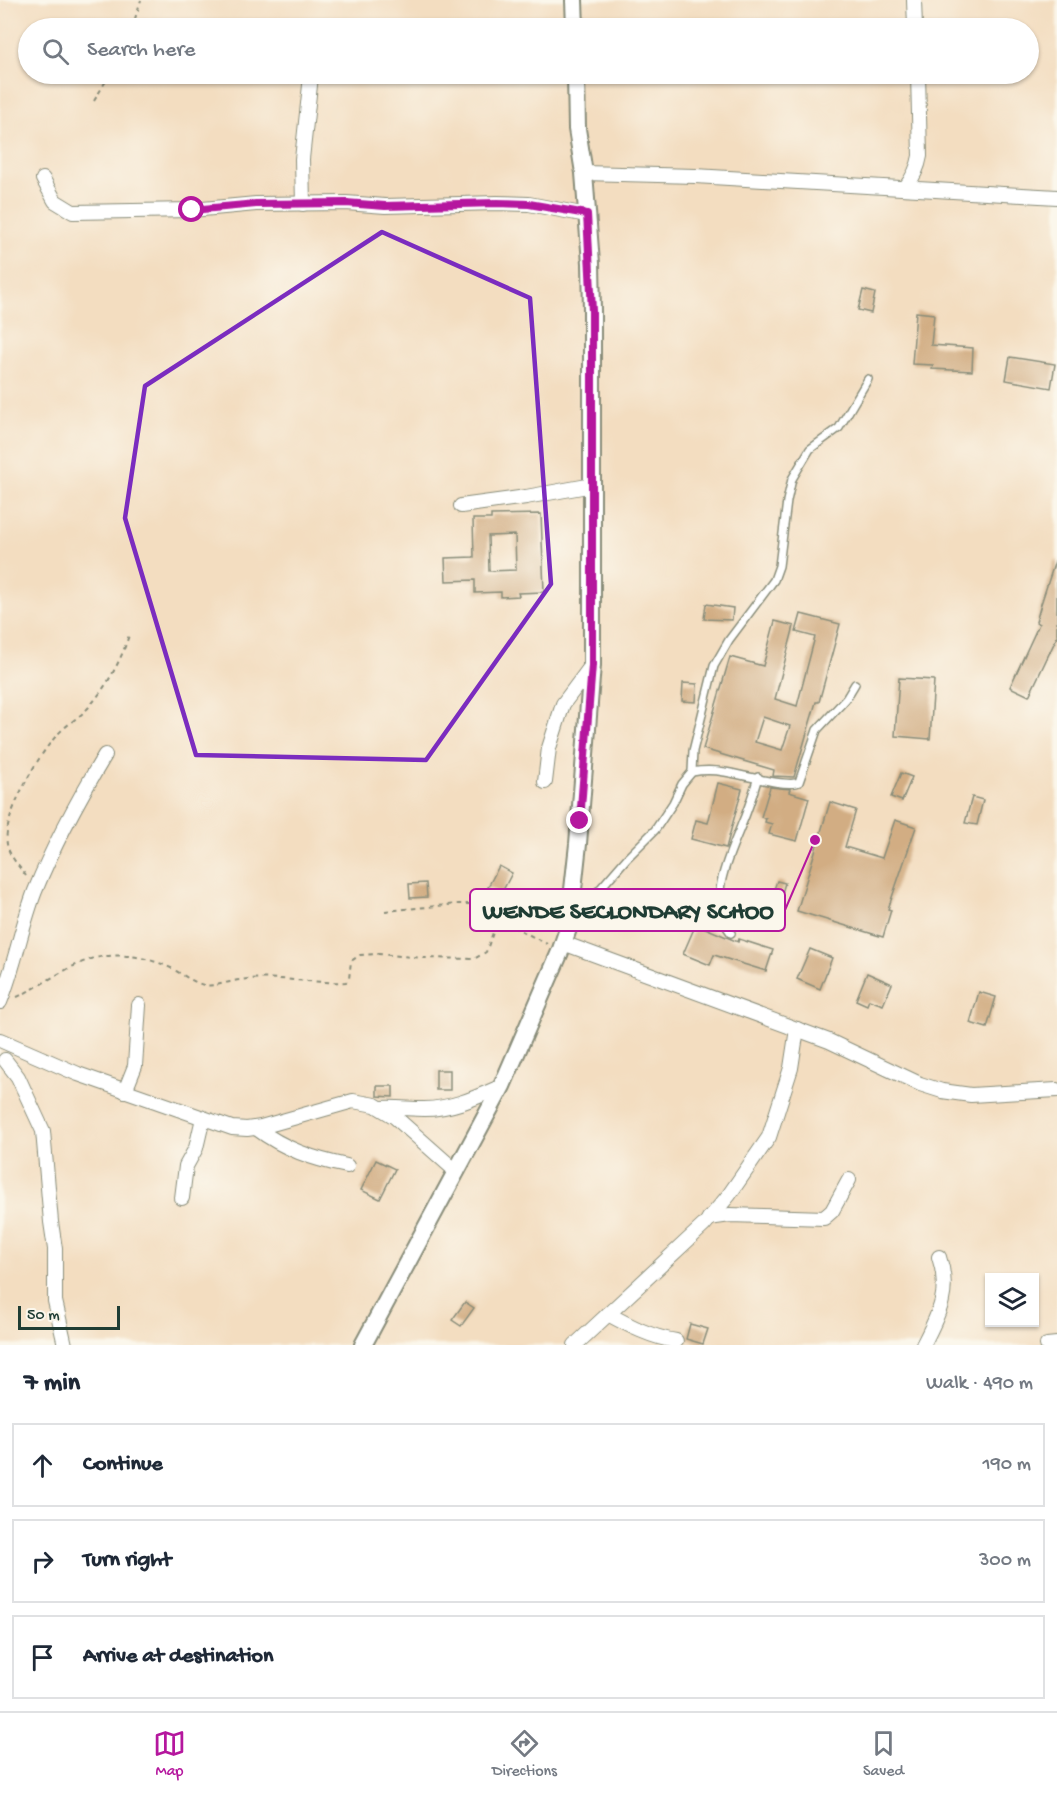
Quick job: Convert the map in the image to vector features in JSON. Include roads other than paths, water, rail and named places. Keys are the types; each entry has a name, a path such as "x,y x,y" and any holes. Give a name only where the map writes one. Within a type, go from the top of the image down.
{"street":[{"path":"574,0 575,18"},
{"path":"914,0 915,18"},
{"path":"303,204 302,159 310,84"},
{"path":"363,1345 502,1086 569,926 592,665 592,311 584,173 577,129 576,84"},
{"path":"905,188 915,172 920,156 918,84"},
{"path":"584,173 695,176 1057,197"},
{"path":"43,179 55,201 74,212 192,210 256,204 346,203 385,206 529,204 587,214"},
{"path":"461,506 593,485"},
{"path":"545,782 549,748 563,704 592,665"},
{"path":"0,1002 35,891 73,812 105,755"},
{"path":"562,947 829,1041 920,1084 942,1091 970,1095 1057,1090"},
{"path":"125,1091 135,1066 139,1005"},
{"path":"575,1345 709,1218 729,1195 769,1137 791,1068 797,1029"},
{"path":"0,1040 55,1065 232,1128 256,1128 353,1101 375,1105 395,1117 457,1172"},
{"path":"20,1049 2,1062 18,1077 43,1131 55,1249 55,1301 65,1345"},
{"path":"381,1108 425,1109 451,1105 471,1100 502,1086"},
{"path":"182,1198 186,1166 196,1148 203,1118"},
{"path":"256,1128 270,1139 298,1153 347,1166"},
{"path":"709,1218 730,1215 824,1218 832,1211 849,1180"},
{"path":"922,1345 938,1314 945,1293 944,1273 939,1257"},
{"path":"608,1314 643,1332 676,1341"},
{"path":"1047,1345 1057,1344"}],"lane":[{"path":"569,926 605,882 655,830 673,803 682,784 692,772 693,751 714,666 729,640 774,580 779,566 792,479 810,449 839,428 868,379"},
{"path":"692,772 705,770 758,777 788,784 798,782 817,730 846,699 855,684"},
{"path":"731,933 725,925 720,910 721,885 725,864 758,777"}],"place":[{"name":"WENDE SECLONDARY SCHOO","path":"815,840"}]}
